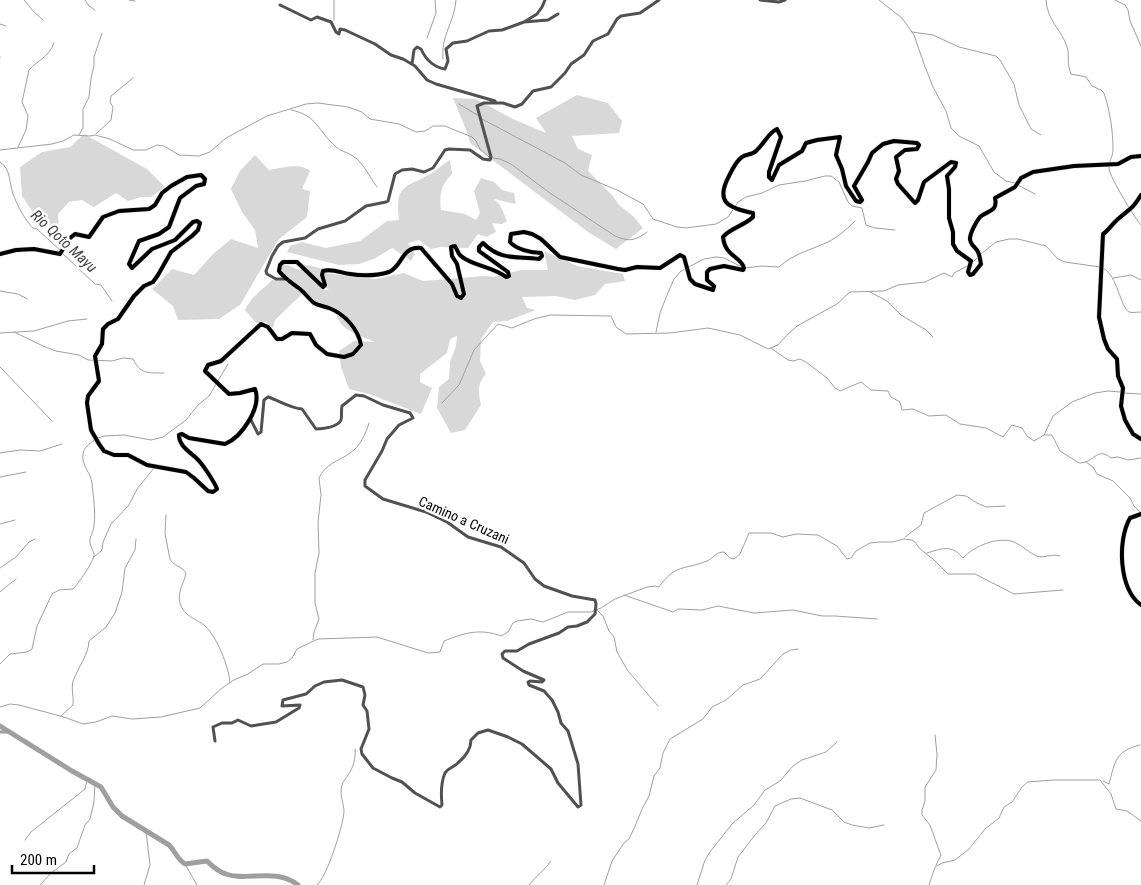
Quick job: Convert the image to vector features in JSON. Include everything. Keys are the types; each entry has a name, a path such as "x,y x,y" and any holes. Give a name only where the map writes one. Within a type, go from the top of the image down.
{"main road":[{"path":"0,254 16,250 34,250 60,254 69,239 75,234 89,237 103,217 119,211 149,209 155,205 162,193 187,177 201,175 205,179 204,184 196,186 180,198 169,227 159,234 140,241 136,245 129,264 132,268 152,249 175,240 193,222 198,221 200,223 198,230 171,252 168,260 153,282 144,286 134,296 118,320 104,329 102,344 95,356 99,381 88,396 87,403 91,430 104,451 114,455 128,455 147,465 186,472 208,491 213,492 217,489 216,484 200,462 181,445 179,436 182,434 189,438 225,444 230,442 251,420 257,396 255,389 229,394 205,371 208,365 221,361 257,326 265,324 277,339 282,339 292,333 310,334 316,345 327,354 344,357 353,354 361,345 360,338 355,329 345,317 330,308 313,302 301,290 285,279 279,271 280,265 283,262 297,262 324,287 322,275 323,271 327,269 372,276 382,274 394,270 407,252 418,248 424,250 452,284 457,296 461,298 464,294 451,247 455,246 460,256 498,271 506,277 509,276 508,272 479,251 479,247 483,243 491,250 510,258 539,259 542,256 541,253 526,251 510,242 511,234 524,232 541,239 560,256 618,269 625,270 637,267 660,268 680,255 684,257 690,279 695,284 713,290 714,286 707,280 707,272 710,268 724,266 743,270 744,268 742,263 732,256 723,237 727,232 747,223 753,218 753,213 743,212 725,202 722,189 743,156 752,154 764,143 771,132 777,129 781,137 769,172 769,177 772,180 779,165 802,151 806,143 840,137 836,155 846,186 856,201 860,202 862,200 854,186 872,152 888,141 917,143 919,145 917,149 906,150 896,157 898,171 896,179 898,184 915,203 918,200 924,182 951,162 956,163 947,176 949,218 957,251 971,261 968,272 970,275 973,274 980,264 978,251 971,243 970,237 976,222 981,216 993,211 996,207 996,198 1014,187 1021,178 1033,172 1074,166 1118,164 1130,158 1141,156"},
{"path":"1141,196 1134,207 1102,234 1099,317 1108,349 1117,360 1118,376 1122,388 1121,406 1125,420 1133,434 1141,439"},
{"path":"1141,514 1130,518 1128,521 1124,534 1122,558 1124,576 1130,592 1141,606"}],"street":[{"path":"412,65 414,50 417,47 421,49 428,61 435,66 445,69 448,61 446,49 453,43 467,41 489,30 502,30 524,22 536,14 542,7 544,0"},
{"path":"280,5 311,20 317,17 331,22 339,34 340,29 345,30 375,44 391,55 403,59 427,80 436,84 501,103 518,106 533,91 551,87 571,64 584,55 593,41 608,34 617,19 621,16 640,13 659,0"},
{"path":"760,0 779,2 785,0"},
{"path":"524,22 548,20 558,14"},
{"path":"285,279 276,279 267,274 266,271 278,246 286,241 305,238 318,229 345,221 366,206 388,201 392,180 398,172 407,169 424,172 433,168 445,150 449,149 470,150 488,161 490,160 477,106 484,103 501,103"},
{"name":"Camino a Cruzani","path":"215,741 213,727 238,720 251,726 276,722 299,708 300,705 282,706 283,700 306,694 315,686 324,682 342,680 362,687 364,690 363,705 367,711 369,729 361,750 369,764 402,782 440,807 442,805 445,772 458,763 471,749 471,740 478,733 488,730 508,737 532,752 550,769 558,783 578,807 581,801 578,790 578,764 568,731 561,723 558,712 544,690 529,685 528,682 530,680 542,682 544,680 515,666 503,658 502,654 505,651 517,651 529,644 559,633 568,627 578,626 587,622 595,614 594,600 572,596 544,586 535,579 524,563 501,547 468,537 447,522 426,512 383,499 365,486 365,480 379,458 387,439 399,425 412,418 410,414 364,396 356,396 342,406 341,419 338,422 327,428 316,429 302,409 291,408 282,402 268,397 264,400 261,432 258,434 251,420"}],"shaded area":[{"path":"577,95 608,103 622,121 619,133 572,136 578,149 592,155 588,171 643,228 616,249 588,232 470,143 453,98 476,99 513,119 546,133 536,118"},
{"path":"84,134 147,169 165,187 151,197 141,197 128,201 116,193 94,207 82,200 69,202 58,214 59,234 39,221 22,196 20,167 42,152 70,147"},
{"path":"255,155 269,170 296,166 310,171 302,189 310,191 307,217 278,240 240,305 219,319 178,320 173,306 152,289 172,269 194,275 213,254 231,239 258,248 255,230 242,212 231,189 240,171"},
{"path":"450,160 452,174 445,182 442,190 441,210 465,214 476,220 480,213 474,191 481,178 494,182 502,190 514,193 516,204 494,199 500,205 507,221 502,224 492,223 496,232 486,237 478,234 468,248 441,247 431,249 419,240 408,243 415,254 411,261 392,248 374,259 359,264 339,265 287,252 290,246 302,242 326,248 360,241 387,221 399,220 398,200 403,189"},
{"path":"544,251 577,266 623,274 625,281 605,284 595,295 575,300 556,296 522,297 527,308 536,310 507,321 493,322 481,339 480,361 486,374 479,388 481,405 465,430 451,433 437,408 439,387 449,379 450,362 456,346 457,336 450,339 447,353 420,374 420,382 432,388 421,414 369,394 349,389 341,367 339,351 354,341 375,342 344,327 337,317 339,311 313,301 304,289 287,278 279,268 286,265 303,270 321,288 329,290 309,274 302,264 320,268 325,273 375,279 404,273 423,281 484,276 494,277 521,270 548,270"},
{"path":"281,279 294,285 302,294 275,320 273,328 266,322 256,323 245,310 247,305 272,280"}],"waterway":[{"path":"24,0 43,20"},
{"path":"85,0 95,10"},
{"path":"129,0 135,1"},
{"path":"334,0 334,20"},
{"path":"427,38 436,13 435,0"},
{"path":"443,59 444,43 456,0"},
{"path":"879,0 902,18 914,35 933,87 946,111 951,128 959,136 979,146 994,172 1006,181 1015,183"},
{"path":"1046,0 1049,14 1065,41 1071,74 1086,77 1092,86 1104,93 1112,136 1113,153 1109,169 1123,198 1141,225"},
{"path":"1115,0 1125,5 1128,10 1130,21 1141,46"},
{"path":"0,24 6,26"},
{"path":"912,32 933,35 959,47 996,56 1014,84 1019,105 1031,129 1041,135"},
{"path":"79,135 83,128 83,109 89,97 94,57 102,33"},
{"path":"18,147 26,130 28,116 22,102 29,70 46,55 54,43"},
{"path":"96,134 111,120 113,107 110,102 111,96 133,78"},
{"path":"0,150 52,144 74,135 95,135 110,139 133,150 146,150 157,145 164,146 179,155 199,156 210,152 226,138 267,116 306,104 318,103 348,107 362,112 370,119 399,124 416,132 425,131 433,126 445,126 472,137 480,149 489,157"},
{"path":"459,104 479,116"},
{"path":"291,110 300,112 312,120 336,147 357,159 377,187"},
{"path":"482,119 565,163 581,175 617,190 643,204 653,219 677,227 686,228 716,224 728,217 738,202 746,197 762,193 779,185 831,176 839,182 848,202 852,206 862,208 866,225 895,230"},
{"path":"493,158 511,164 550,193 615,236 632,240 647,232"},
{"name":"Rio Qoto Mayu","path":"0,162 8,172 13,194 31,227 37,229 60,250"},
{"path":"1018,185 1035,194"},
{"path":"745,268 779,267 797,255 833,239 855,221"},
{"path":"981,254 996,242 1018,239 1046,246 1058,259 1065,262 1100,267"},
{"name":"Rio Qoto Mayu","path":"62,253 95,284 101,285 112,301"},
{"path":"656,332 660,313 667,295 674,279 681,271 704,259 716,257 724,258 742,267"},
{"path":"972,263 978,257"},
{"path":"442,403 459,385 474,350 498,324 512,328 550,315 611,316 616,327 626,334 670,333 708,328 740,335 768,349 778,345 797,326 837,304 850,292 884,291 898,285 925,282 944,273 952,277 954,273 969,265"},
{"path":"1103,268 1112,278 1126,309 1129,312 1141,312"},
{"path":"1113,278 1131,275 1141,280"},
{"path":"0,291 18,294 27,299"},
{"path":"870,292 887,301 901,315 926,330 933,337"},
{"path":"0,333 34,331 68,321 87,319"},
{"path":"14,332 56,351 79,355 88,360 112,361 123,358 133,359 139,368 145,372 164,373"},
{"path":"771,348 788,360 800,359 806,362 840,391 861,382 871,390 888,391 891,397 900,402 902,410 913,409 929,416 946,415 960,424 986,428 1003,437 1012,425 1022,428 1027,436 1034,441 1044,435 1052,435 1060,451 1079,463 1089,461 1099,454 1128,460 1141,458"},
{"path":"98,438 124,435 151,440 163,437 186,420 198,405 209,396 228,364"},
{"path":"0,367 52,421"},
{"path":"1044,435 1053,416 1072,402 1095,393 1120,392"},
{"path":"1124,393 1141,394"},
{"path":"313,640 319,619 315,603 315,573 319,553 318,522 321,495 319,478 325,469 350,453 360,444 369,423"},
{"path":"0,664 10,654 27,652 32,649 37,626 52,594 59,590 73,589 94,557 90,541 94,527 94,504 91,479 83,458 86,448 95,440"},
{"path":"0,453 20,450 40,451 62,444"},
{"path":"1086,462 1093,467 1097,474 1113,481 1130,498 1140,512"},
{"path":"94,557 102,550 103,542 111,524 129,505 137,489 154,468"},
{"path":"0,477 26,472"},
{"path":"905,537 921,525 924,513 957,495 966,496 986,507 1005,506"},
{"path":"166,515 165,534 170,559 186,573 180,591 180,603 184,611 202,623 214,637 225,661 230,683"},
{"path":"0,524 15,520"},
{"path":"0,707 10,704 19,705 83,724 96,722 112,716 132,719 161,717 200,708 234,680 248,674 263,664 287,662 292,658 297,649 318,639 377,637 428,653 440,652 444,641 465,634 486,632 501,636 508,632 513,623 517,621 531,619 543,622 568,612 591,612 615,599 647,587 659,587 675,571 707,561 719,553 724,552 734,559 740,554 749,533 771,533 783,537 796,534 818,535 837,546 847,559 870,543 892,542 904,539 912,540 948,574 975,574 1014,594 1063,590"},
{"path":"0,568 16,557 29,542 35,539"},
{"path":"61,716 73,705 73,681 85,656 89,641 106,627 115,613 122,592 125,568 135,550 136,539"},
{"path":"927,553 947,548 956,551 963,558 987,543 1008,540 1040,557 1060,556"},
{"path":"0,592 16,579"},
{"path":"624,595 673,612 678,609 702,610 718,606 754,613 793,610 822,616 877,619"},
{"path":"597,610 603,616 609,631 614,637 617,652 628,671 658,706"},
{"path":"604,885 612,861 624,843 629,839 649,796 654,776 660,768 663,753 670,739 703,719 712,707 726,700 743,685 760,679 783,654 798,649"},
{"path":"0,726 101,787 113,807 122,816 169,845 185,864 207,861 213,867 226,874 243,877 280,877 298,885"},
{"path":"0,732 7,732"},
{"path":"935,735 936,770 925,787 922,815 930,825 941,855 936,865"},
{"path":"697,885 705,860 710,852 732,824 754,805 765,790 780,781 793,766 802,760 826,752 837,742"},
{"path":"1103,781 1109,784 1117,758 1121,754 1132,747 1140,745"},
{"path":"317,885 330,862 341,828 344,812 341,789 353,766 355,749"},
{"path":"25,840 31,832 85,789 87,780"},
{"path":"929,885 935,867 955,860 969,849 985,829 999,818 1004,807 1012,802 1022,787 1028,782 1100,780 1111,794 1116,809 1127,811 1141,821"},
{"path":"40,885 51,873 66,862 69,854 77,848 85,825 90,819 94,802 95,783"},
{"path":"726,885 731,879 738,857 766,823 775,806 791,799 800,798 832,810 844,822 852,825 869,828 884,825"},
{"path":"144,885 150,865 146,831"},
{"path":"529,885 551,861"},
{"path":"185,864 197,885"}]}
